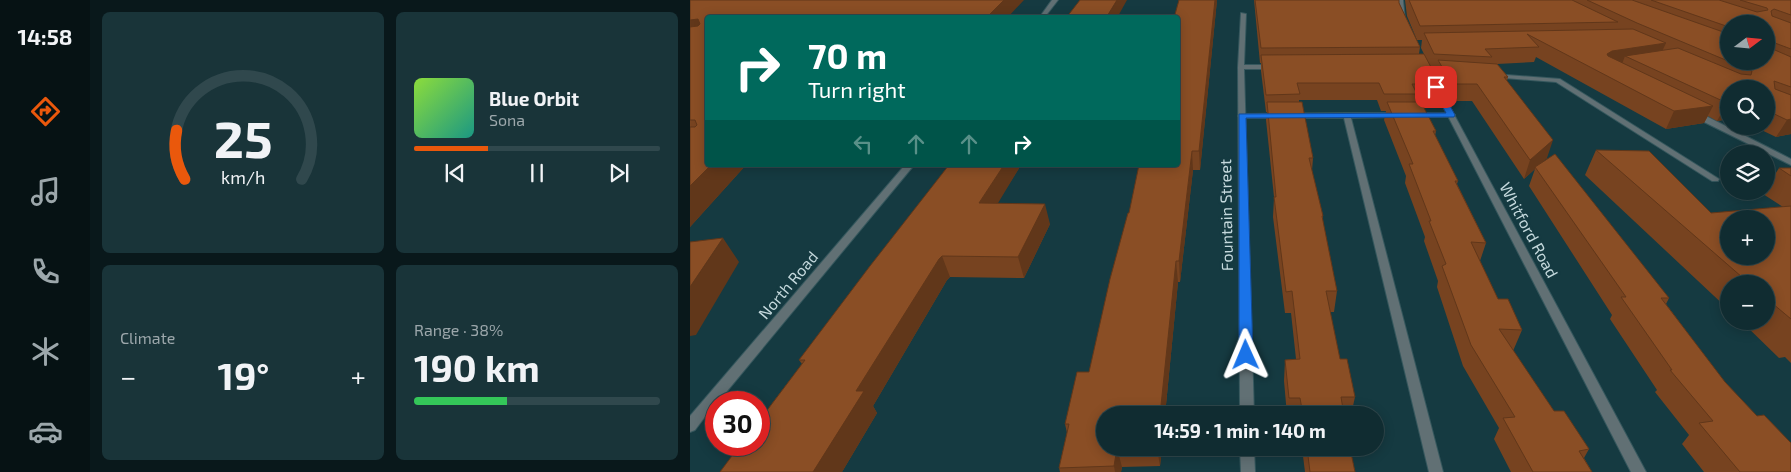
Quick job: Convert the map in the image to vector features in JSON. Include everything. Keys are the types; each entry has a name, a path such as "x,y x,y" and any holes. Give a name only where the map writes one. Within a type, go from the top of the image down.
{"street":[{"path":"1043,15 1055,0"},
{"path":"1400,0 1402,16 1408,30"},
{"name":"Fountain Street","path":"1243,14 1241,67 1247,406"},
{"path":"1241,67 1280,67"},
{"name":"Whitford Road","path":"1433,73 1451,115 1639,472"},
{"path":"1484,76 1558,80 1716,179"},
{"path":"1685,110 1791,162"},
{"path":"1242,116 1451,115"},
{"path":"1347,116 1436,472"},
{"name":"North Road","path":"691,424 908,167"},
{"path":"1247,456 1248,472"}],"building":[{"path":"690,0 1004,0 989,15 705,15 705,167 709,167 690,186 690,127 697,125 695,120 690,120 690,27 700,24 698,19 690,20"},
{"path":"1080,0 1117,0 1108,15 1068,15"},
{"path":"1179,0 1215,0 1199,151 1192,151 1179,261 1176,261 1161,406 1096,406 1096,456 1116,456 1114,466 1059,468 1069,424 1065,424 1077,372 1089,372 1139,167 1180,167 1180,15 1175,15"},
{"path":"1255,0 1399,0 1420,47 1261,48"},
{"path":"1409,0 1572,0 1618,22 1420,26"},
{"path":"1587,0 1632,0 1720,31 1720,58"},
{"path":"1651,0 1719,0 1757,12 1768,10 1767,8 1740,0 1791,0 1791,15 1774,9 1771,11 1772,15 1720,15 1720,24"},
{"path":"1775,17 1791,23 1791,49 1775,43"},
{"path":"1633,29 1666,43 1612,51 1607,54 1608,56 1713,106 1674,111 1527,34 1539,47 1485,49 1492,57 1434,54 1424,33"},
{"path":"1678,48 1720,65 1720,70 1731,70 1751,75 1752,71 1750,70 1775,70 1775,50 1791,57 1791,87 1775,80 1720,80 1720,100 1625,56"},
{"path":"1424,54 1440,84 1412,84 1417,94 1384,94 1379,83 1297,83 1300,94 1266,95 1261,55"},
{"path":"1438,60 1497,64 1508,77 1504,77 1553,140 1530,160 1477,84 1452,84"},
{"path":"1775,89 1791,95 1791,119 1787,120 1775,114"},
{"path":"1267,102 1302,102 1313,158 1309,158 1323,216 1337,291 1326,291 1340,359 1347,359 1355,397 1341,397 1342,406 1301,406 1300,398 1289,398 1285,360 1300,359 1292,291 1286,292 1274,197 1276,197"},
{"path":"1387,102 1421,102 1458,181 1455,181 1486,243 1471,242 1498,299 1508,299 1522,330 1499,329 1554,411 1564,411 1589,449 1579,451 1592,472 1533,472 1503,418 1515,417 1471,345 1442,266 1446,264 1409,164 1413,164"},
{"path":"1596,150 1649,151 1711,213 1720,212 1720,258"},
{"path":"1555,154 1669,298 1661,298 1725,382 1757,416 1764,415 1791,443 1791,472 1740,472 1699,423 1713,421 1670,370 1672,370 1621,297 1626,297 1535,167"},
{"path":"947,167 1003,167 979,203 1045,204 1018,257 942,256 939,259 856,391 864,391 813,472 720,472 732,456 770,456 770,406 805,360 799,360"},
{"path":"1779,168 1791,168 1791,176"},
{"path":"1791,206 1791,319 1775,306 1775,275 1740,275 1728,265 1775,265 1775,210 1745,210"},
{"path":"723,238 690,287 690,242"},
{"path":"1308,456 1352,456 1355,472 1310,472"}],"route":[{"path":"1246,355 1242,116 1451,115 1436,87"}]}
